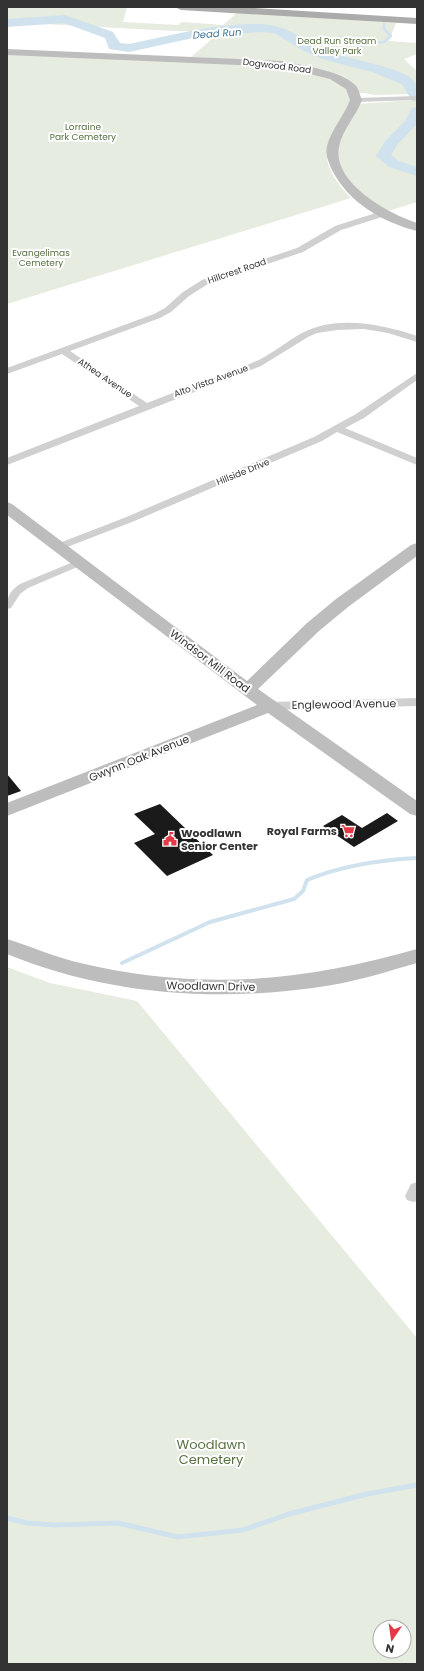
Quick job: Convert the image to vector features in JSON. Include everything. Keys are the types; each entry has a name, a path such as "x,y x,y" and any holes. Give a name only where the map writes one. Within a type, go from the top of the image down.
{"main road":[{"path":"181,7 417,21"},
{"path":"294,7 417,16"},
{"path":"354,11 417,11"}],"street":[{"name":"Dogwood Road","path":"7,52 282,64 316,71 334,77 351,88 356,100"},
{"path":"417,98 356,100 350,115 333,144 332,155 338,170 357,196 364,202 382,214 417,227"},
{"name":"Hillcrest Road","path":"7,371 157,316 196,287 215,278 300,250 338,228 382,214"},
{"name":"Alto Vista Avenue","path":"7,462 146,406 258,364 305,335 324,328 351,326 378,327 417,339"},
{"name":"Athea Avenue","path":"64,351 146,406"},
{"name":"Hillside Drive","path":"58,547 294,450 338,429 360,416 417,376"},
{"path":"338,429 417,462"},
{"name":"Windsor Mill Road","path":"7,507 78,563 248,690 343,760 417,810"},
{"path":"248,690 313,627 342,603 417,548"},
{"path":"7,606 16,592 24,586 78,563"},
{"path":"270,706 266,692 266,683 276,664"},
{"name":"Englewood Avenue","path":"270,706 417,702"},
{"name":"Gwynn Oak Avenue","path":"7,810 270,706"},
{"name":"Woodlawn Drive","path":"7,946 48,962 94,974 161,986 196,988 241,988 317,982 350,976 417,956"}],"green space":[{"name":"Dead Run Stream Valley Park","path":"7,7 127,7 123,22 178,25 182,22 223,25 238,12 396,23 389,41 417,43 417,54 404,59 417,71 417,94 375,95 356,93 313,68 289,62 191,57 221,31 175,31 7,22"},
{"name":"Lorraine Park Cemetery","path":"7,54 258,64 312,71 344,85 352,100 334,135 327,153 327,159 334,178 351,198 7,304"},
{"path":"417,100 417,202 382,213 359,197 332,155 357,104"},
{"name":"Woodlawn Cemetery","path":"7,967 50,983 137,1001 417,1338 417,1664 7,1664"}],"building":[{"path":"7,774 21,791 7,796"},
{"name":"Woodlawn Senior Center","path":"160,804 213,855 167,876 134,843 155,834 134,814"},
{"name":"Royal Farms","path":"387,813 398,821 354,847 323,826 342,815 362,828"}],"waterway":[{"name":"Dead Run","path":"7,23 65,19 109,35 112,38 114,46 129,48 193,34 259,28 276,29 284,32 307,47 327,56 377,69 407,81 415,92 417,98"},
{"path":"312,49 352,50 362,47 361,43 384,42 391,36 384,29 384,24"},
{"name":"Dead Run","path":"417,111 411,123 391,143 383,156 394,164 417,172"},
{"path":"122,963 210,922 294,899 303,891 307,880 321,875 361,864 417,858"},
{"path":"7,1518 27,1523 54,1525 118,1523 178,1537 243,1530 289,1514 367,1494 417,1485"}],"place":[{"name":"Royal Farms","path":"348,831"},
{"name":"Woodlawn Senior Center","path":"170,839"}],"park label":[{"name":"Evangelimas Cemetery","path":"41,258"}]}
